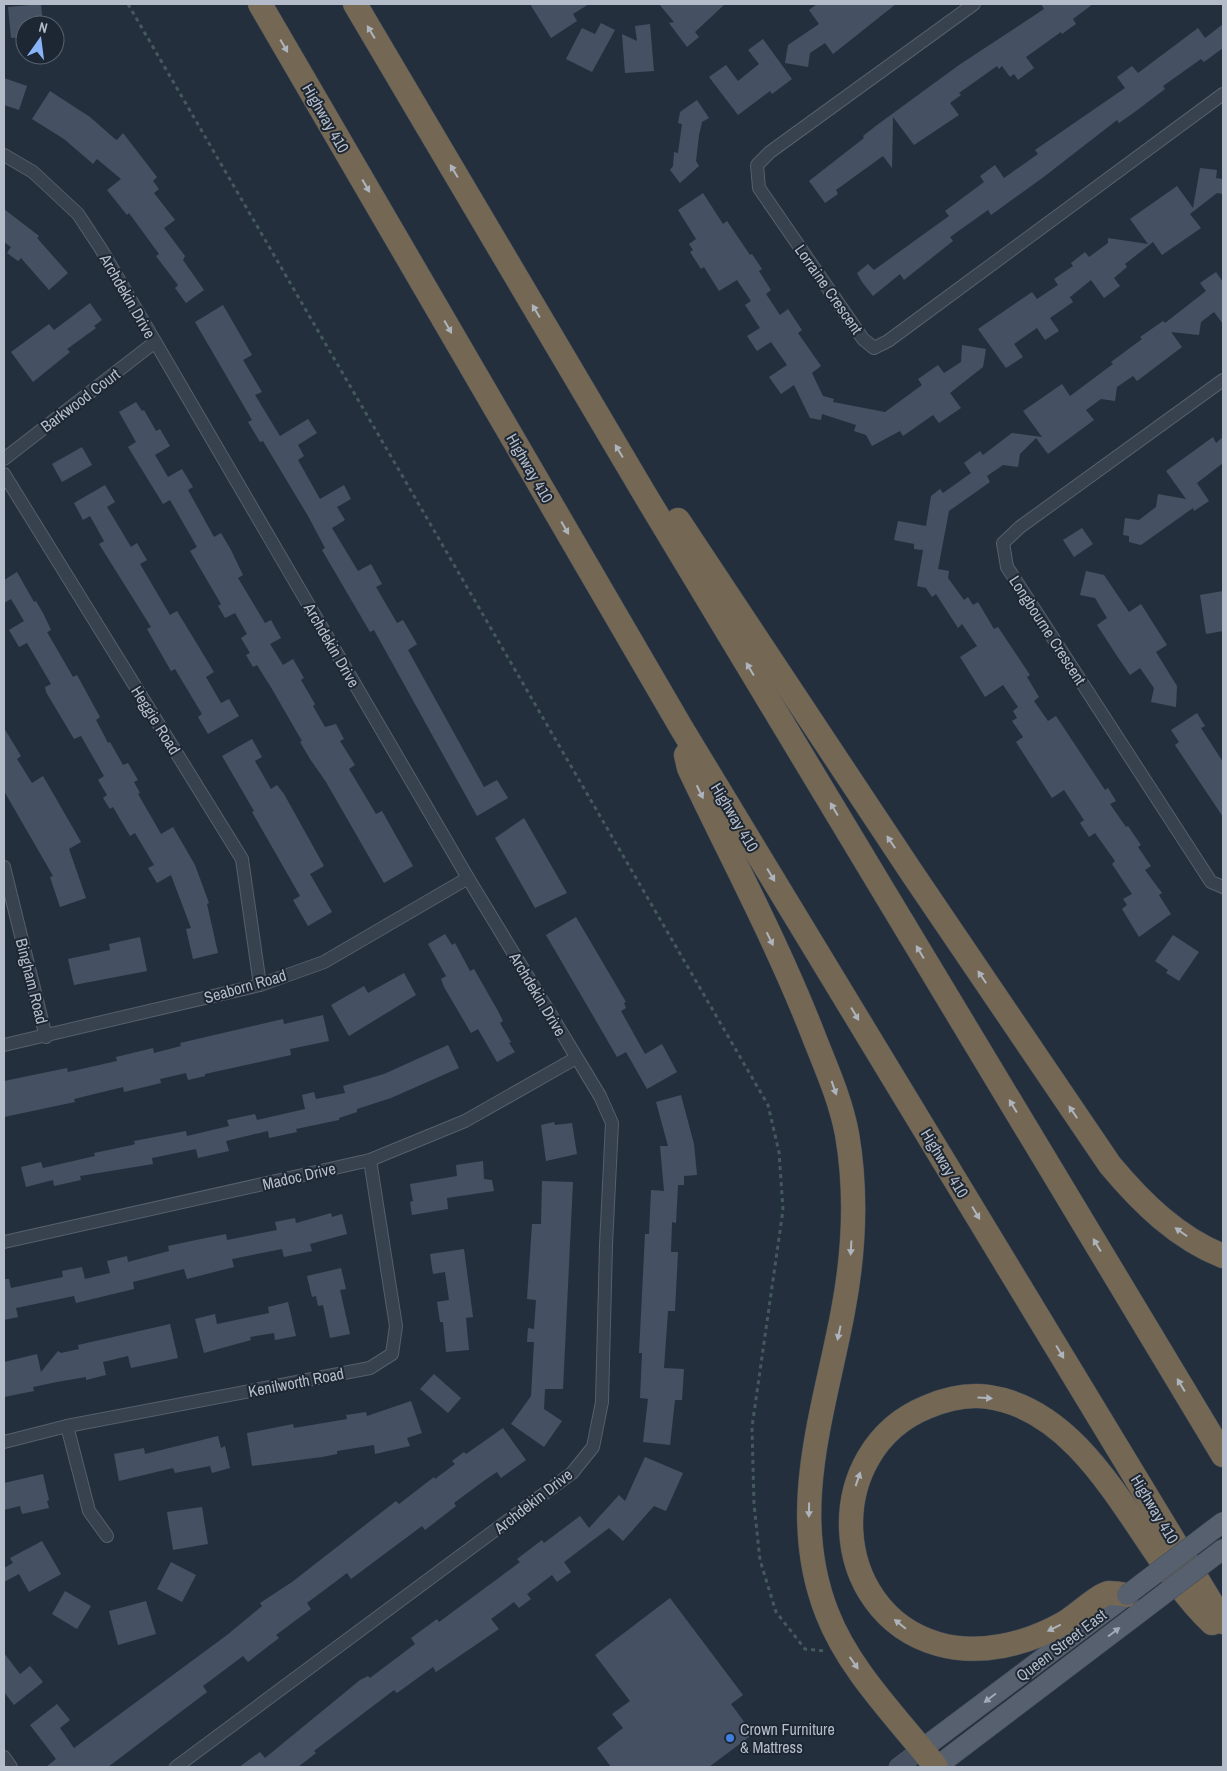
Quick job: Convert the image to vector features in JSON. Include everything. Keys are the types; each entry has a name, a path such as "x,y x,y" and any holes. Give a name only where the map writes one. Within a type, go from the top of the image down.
{"highway":[{"name":"Highway 410","path":"260,4 682,729 1223,1622"},
{"path":"355,4 644,493 1215,1433 1223,1455"},
{"path":"644,493 673,513 906,865 1110,1165 1130,1188 1168,1224 1193,1241 1223,1256"},
{"path":"682,729 688,768 801,1003 835,1091 847,1133 853,1207 851,1255 844,1309 816,1444 808,1509 810,1552 815,1574 828,1616 848,1654 931,1761"},
{"path":"1133,1604 1106,1593 1054,1628 1031,1638 1002,1646 983,1649 961,1648 923,1639 902,1627 884,1610 865,1581 856,1560 851,1543 850,1519 859,1476 880,1441 898,1424 916,1411 939,1402 961,1397 987,1397 1012,1402 1033,1411 1053,1424 1087,1458 1150,1541 1196,1608 1223,1633"}],"main road":[{"name":"Queen Street East","path":"898,1767 931,1761 1133,1604 1223,1522"},
{"name":"Queen Street East","path":"1133,1604 1223,1549"}],"street":[{"name":"Lorraine Crescent","path":"974,4 770,152 757,165 759,188 862,338 874,348 888,341 1223,94"},
{"name":"Archdekin Drive","path":"4,156 32,172 78,214 155,342 468,878 600,1096 612,1123 606,1245 602,1402 593,1447 572,1473 176,1767"},
{"name":"Barkwood Court","path":"4,459 155,342"},
{"name":"Longbourne Crescent","path":"1223,380 1020,526 1003,543 1007,566 1211,882 1223,887"},
{"name":"Heggie Road","path":"4,474 242,859 260,985"},
{"name":"Bingham Road","path":"4,867 46,1037"},
{"name":"Seaborn Road","path":"4,1045 46,1037 260,985 324,962 468,878"},
{"name":"Madoc Drive","path":"4,1242 370,1160 465,1121 576,1058"},
{"name":"Kenilworth Road","path":"4,1442 67,1426 370,1368 392,1354 396,1326 370,1160"},
{"path":"67,1426 89,1511 107,1536"},
{"path":"4,1757 12,1767"}],"path":[{"path":"128,4 768,1105 779,1152 783,1210 752,1427 754,1504 760,1560 776,1612 805,1649 848,1654"}],"building":[{"path":"41,4 42,15 15,15 15,38 11,38 8,7"},
{"path":"530,4 589,4 573,14 577,21 551,38"},
{"path":"659,4 725,4 695,32 699,37 687,47 669,23 674,22"},
{"path":"817,4 896,4 833,54 825,43 810,53 808,67 785,63 788,45 819,24 809,10"},
{"path":"1041,4 1093,4 1073,19 1076,24 1062,34 1061,32 1026,57 1034,68 1018,80 1014,74 1010,77 1002,66 999,69 997,66 959,93 961,95 950,103 959,115 914,145 893,117 892,168 883,156 836,190 838,194 825,203 809,181 864,138 863,136 877,125 959,65 1044,9"},
{"path":"601,23 615,30 592,72 566,59 582,28 595,34"},
{"path":"650,24 654,71 625,73 622,34 637,41 635,26"},
{"path":"1223,24 1223,48 1204,62 1201,59 1163,86 1165,89 1136,111 1119,123 1117,120 991,215 988,210 950,237 953,241 904,280 900,274 873,296 862,282 857,273 868,264 874,270 949,216 945,211 984,182 980,176 995,165 1004,178 1038,154 1035,150 1125,88 1117,77 1132,66 1138,73 1198,28 1205,38"},
{"path":"763,39 792,79 772,94 770,91 738,115 709,77 726,65 738,81 759,64 748,50"},
{"path":"4,78 27,86 19,110 4,105"},
{"path":"50,91 90,117 115,139 117,140 123,133 157,177 153,181 159,189 154,193 175,220 164,228 185,256 183,260 204,290 186,303 175,288 178,285 156,256 159,254 129,213 127,215 107,190 121,179 97,159 93,164 64,139 32,119"},
{"path":"697,100 709,118 702,122 699,135 696,161 699,166 680,183 670,170 673,166 674,152 678,153 682,124 678,123 680,112"},
{"path":"1200,168 1217,170 1216,178 1223,179 1223,194 1217,193 1190,214 1201,228 1162,255 1153,242 1125,264 1127,267 1114,278 1120,286 1104,298 1091,280 1070,297 1073,302 1050,318 1059,331 1045,340 1037,328 1014,344 1023,357 1006,368 978,329 1032,292 1037,299 1058,285 1054,279 1073,266 1071,263 1085,252 1089,257 1108,243 1108,238 1148,244 1130,219 1177,186 1193,208"},
{"path":"703,193 723,224 727,221 762,269 759,271 771,290 766,294 780,315 788,309 802,330 798,333 821,366 812,373 823,396 834,399 833,402 885,412 922,385 918,379 938,365 944,373 961,362 962,345 986,349 983,367 950,393 961,408 939,423 933,415 903,436 900,431 872,446 866,435 854,431 856,425 822,414 821,420 810,418 794,385 781,394 769,377 787,365 771,342 757,351 747,336 760,328 745,305 751,301 737,280 719,291 704,267 701,269 690,252 693,250 689,244 696,239 678,210"},
{"path":"4,209 39,236 37,238 68,273 49,290 21,258 18,261 7,253 11,247 4,242"},
{"path":"1216,272 1223,282 1223,324 1214,312 1201,322 1199,335 1171,332 1182,347 1137,381 1133,376 1117,387 1115,401 1101,399 1086,410 1094,420 1048,454 1036,438 1020,454 1018,467 1003,465 987,476 990,482 949,511 938,569 949,571 948,578 964,600 968,597 973,605 978,602 994,629 998,627 1030,675 1027,677 1039,697 1034,701 1048,721 1056,716 1105,790 1108,788 1116,801 1110,804 1141,845 1138,847 1151,866 1145,870 1162,893 1159,895 1171,914 1139,937 1122,909 1127,905 1123,899 1132,894 1112,864 1115,861 1095,833 1089,837 1080,823 1084,820 1064,790 1052,798 1016,742 1023,737 1012,721 1017,718 1013,711 1018,707 1003,685 985,697 960,657 977,646 962,624 958,628 936,594 932,597 926,588 917,586 923,550 914,549 914,544 894,540 898,521 926,526 931,496 940,489 943,493 971,473 964,463 980,451 983,455 1012,433 1042,437 1023,411 1062,384 1070,396 1113,364 1111,362 1142,339 1140,337 1163,321 1165,323 1206,291 1200,283"},
{"path":"90,303 102,320 94,326 96,328 67,349 70,352 33,382 11,352 49,324 54,330"},
{"path":"223,305 252,355 243,360 262,392 255,395 280,436 308,419 317,433 298,445 304,456 298,460 320,499 344,485 351,499 337,507 345,520 332,528 358,571 371,564 382,584 376,587 397,623 403,620 417,644 408,650 484,787 497,780 508,798 477,816 374,630 370,632 322,550 325,548 308,516 263,441 260,442 248,422 252,420 195,322"},
{"path":"136,402 142,411 144,410 156,431 160,429 170,446 155,455 168,477 182,469 193,487 188,490 214,537 221,533 231,550 243,575 238,578 265,623 271,620 281,638 270,644 283,665 293,659 304,678 301,680 315,704 313,706 325,727 336,724 344,739 340,741 355,765 349,769 376,814 382,811 413,866 384,883 326,782 300,742 302,741 272,689 257,665 253,667 246,655 250,653 241,638 247,634 235,613 225,618 218,606 221,604 190,551 197,547 170,500 163,504 128,447 136,442 119,412"},
{"path":"1213,437 1216,443 1223,437 1223,463 1197,483 1209,501 1194,511 1193,508 1141,545 1129,542 1129,536 1123,535 1125,518 1139,520 1156,507 1158,494 1186,499 1166,471"},
{"path":"82,447 92,465 62,482 52,464"},
{"path":"105,485 115,502 107,507 131,547 137,543 147,560 140,564 170,615 177,611 214,672 206,677 221,703 229,699 239,716 208,734 198,717 202,714 175,669 171,671 147,629 151,627 99,544 104,541 90,516 83,520 74,503"},
{"path":"1082,528 1093,544 1074,557 1063,540"},
{"path":"1086,571 1104,575 1129,612 1141,604 1167,645 1156,652 1177,686 1176,707 1151,702 1154,688 1140,668 1130,675 1117,656 1097,625 1107,618 1095,598 1080,595"},
{"path":"17,572 34,602 36,601 44,615 51,630 47,632 73,677 77,675 100,717 96,720 108,743 110,742 123,765 128,763 138,780 134,782 140,793 138,794 161,834 173,827 195,865 209,903 207,904 218,953 193,959 186,929 191,928 171,875 157,883 148,868 154,865 135,833 130,836 113,807 110,809 103,798 107,795 98,780 104,776 81,736 74,739 46,692 45,687 51,684 27,643 19,647 9,630 24,621 11,599 4,603 4,580"},
{"path":"1223,591 1223,631 1206,634 1200,595"},
{"path":"1197,713 1205,726 1201,728 1223,762 1223,817 1175,745 1179,742 1171,730"},
{"path":"4,728 21,756 17,759 32,783 43,776 81,842 69,849 86,898 60,907 50,877 53,876 4,791"},
{"path":"252,739 262,757 255,761 271,789 277,785 284,794 324,866 310,874 332,912 308,926 293,900 300,896 222,756"},
{"path":"524,818 567,893 535,908 495,838"},
{"path":"576,917 626,1002 624,1003 626,1008 621,1011 645,1054 662,1044 677,1072 647,1089 626,1052 617,1057 546,935"},
{"path":"445,934 452,945 455,943 470,971 474,969 503,1021 500,1023 515,1052 497,1062 478,1029 471,1033 444,987 441,979 446,976 428,944"},
{"path":"1173,935 1199,952 1179,981 1166,973 1168,970 1155,961"},
{"path":"140,937 147,971 74,985 68,959 110,950 109,944"},
{"path":"404,973 416,995 349,1036 331,1005 364,986 368,993"},
{"path":"323,1015 329,1041 290,1049 291,1055 205,1074 205,1076 188,1080 186,1073 160,1079 161,1083 124,1092 123,1087 74,1099 75,1102 4,1117 4,1081 67,1068 68,1072 117,1061 116,1057 153,1048 154,1053 181,1046 180,1043 283,1019 284,1024"},
{"path":"448,1045 459,1068 391,1098 357,1109 357,1112 339,1118 339,1120 296,1129 297,1132 269,1138 268,1131 226,1141 229,1151 198,1158 196,1149 152,1158 153,1164 80,1176 81,1180 54,1186 53,1180 26,1187 21,1167 41,1162 43,1168 95,1156 94,1153 135,1144 134,1141 186,1131 187,1136 229,1126 227,1120 255,1114 257,1120 305,1109 302,1095 314,1092 316,1099 345,1093 343,1086 384,1074"},
{"path":"681,1095 694,1144 697,1175 684,1176 684,1185 678,1185 676,1223 672,1222 671,1252 678,1252 675,1311 668,1311 664,1368 684,1369 682,1400 675,1400 670,1445 643,1442 648,1399 640,1398 642,1353 639,1353 645,1234 649,1234 651,1190 664,1191 660,1146 668,1146 656,1102"},
{"path":"554,1122 555,1125 572,1123 577,1154 546,1161 541,1125"},
{"path":"483,1161 484,1179 492,1180 494,1191 447,1198 448,1209 412,1215 410,1202 413,1201 410,1184 457,1176 456,1165"},
{"path":"542,1181 573,1182 563,1389 545,1389 544,1409 562,1421 544,1447 511,1424 531,1396 534,1342 527,1342 528,1328 534,1329 536,1300 527,1299 532,1224 541,1224"},
{"path":"331,1213 332,1217 342,1214 347,1234 310,1244 312,1251 284,1257 282,1249 232,1259 234,1267 187,1279 184,1269 133,1282 134,1289 76,1303 74,1296 16,1308 18,1317 4,1320 4,1279 9,1279 11,1288 63,1277 62,1271 82,1267 85,1279 110,1273 107,1261 127,1256 128,1262 169,1251 168,1246 226,1234 227,1240 277,1230 275,1222 295,1218 296,1223"},
{"path":"464,1249 473,1317 466,1318 469,1350 446,1352 443,1322 440,1322 437,1302 449,1300 445,1272 433,1274 430,1254"},
{"path":"341,1268 346,1289 340,1290 350,1334 330,1338 323,1305 318,1306 316,1296 312,1297 307,1276"},
{"path":"288,1302 296,1336 275,1340 274,1333 250,1337 251,1340 204,1353 195,1319 215,1314 217,1324 269,1313 268,1307"},
{"path":"170,1324 178,1358 131,1368 128,1356 103,1362 106,1375 86,1380 86,1377 33,1387 34,1391 4,1397 4,1362 37,1354 41,1372 58,1351 61,1353 79,1349 78,1345"},
{"path":"434,1374 461,1398 448,1413 420,1389"},
{"path":"411,1401 422,1433 407,1438 410,1446 375,1454 374,1445 337,1451 337,1454 322,1457 252,1466 247,1433 293,1424 294,1428 347,1419 346,1415 366,1412 367,1416"},
{"path":"503,1428 526,1460 501,1478 497,1472 485,1480 454,1503 456,1506 425,1530 422,1526 351,1579 347,1573 307,1603 311,1609 276,1635 279,1638 248,1662 243,1656 203,1686 207,1692 108,1767 46,1767 56,1759 30,1725 57,1704 70,1720 60,1728 74,1748 227,1635 262,1606 260,1603 292,1582 396,1501 399,1504 434,1477 435,1479 455,1464 452,1461 464,1452 466,1454"},
{"path":"218,1436 221,1448 225,1446 230,1468 212,1473 210,1466 175,1473 173,1468 119,1481 114,1454 144,1448 145,1454"},
{"path":"645,1457 683,1473 666,1511 654,1506 623,1541 609,1528 564,1562 571,1572 557,1582 552,1575 527,1594 531,1599 519,1608 514,1602 491,1619 499,1629 436,1672 433,1667 397,1693 394,1690 314,1751 316,1753 298,1767 239,1767 260,1752 265,1758 360,1680 368,1676 370,1678 415,1644 411,1638 437,1619 439,1622 520,1562 517,1559 542,1540 544,1543 580,1516 589,1528 619,1495 625,1501"},
{"path":"43,1474 49,1508 22,1514 20,1506 4,1510 4,1483"},
{"path":"202,1507 208,1544 173,1550 167,1512"},
{"path":"42,1541 61,1574 29,1592 19,1574 4,1582 4,1568 13,1563 10,1558"},
{"path":"171,1562 196,1575 182,1602 157,1589"},
{"path":"65,1591 91,1606 77,1629 52,1614"},
{"path":"670,1598 743,1695 731,1704 753,1734 709,1767 611,1767 597,1748 623,1728 612,1714 630,1701 595,1655"},
{"path":"146,1601 156,1634 118,1645 109,1611"},
{"path":"4,1653 20,1674 30,1666 43,1682 14,1705 4,1692"}],"place":[{"name":"Crown Furniture & Mattress","path":"730,1738"}]}
